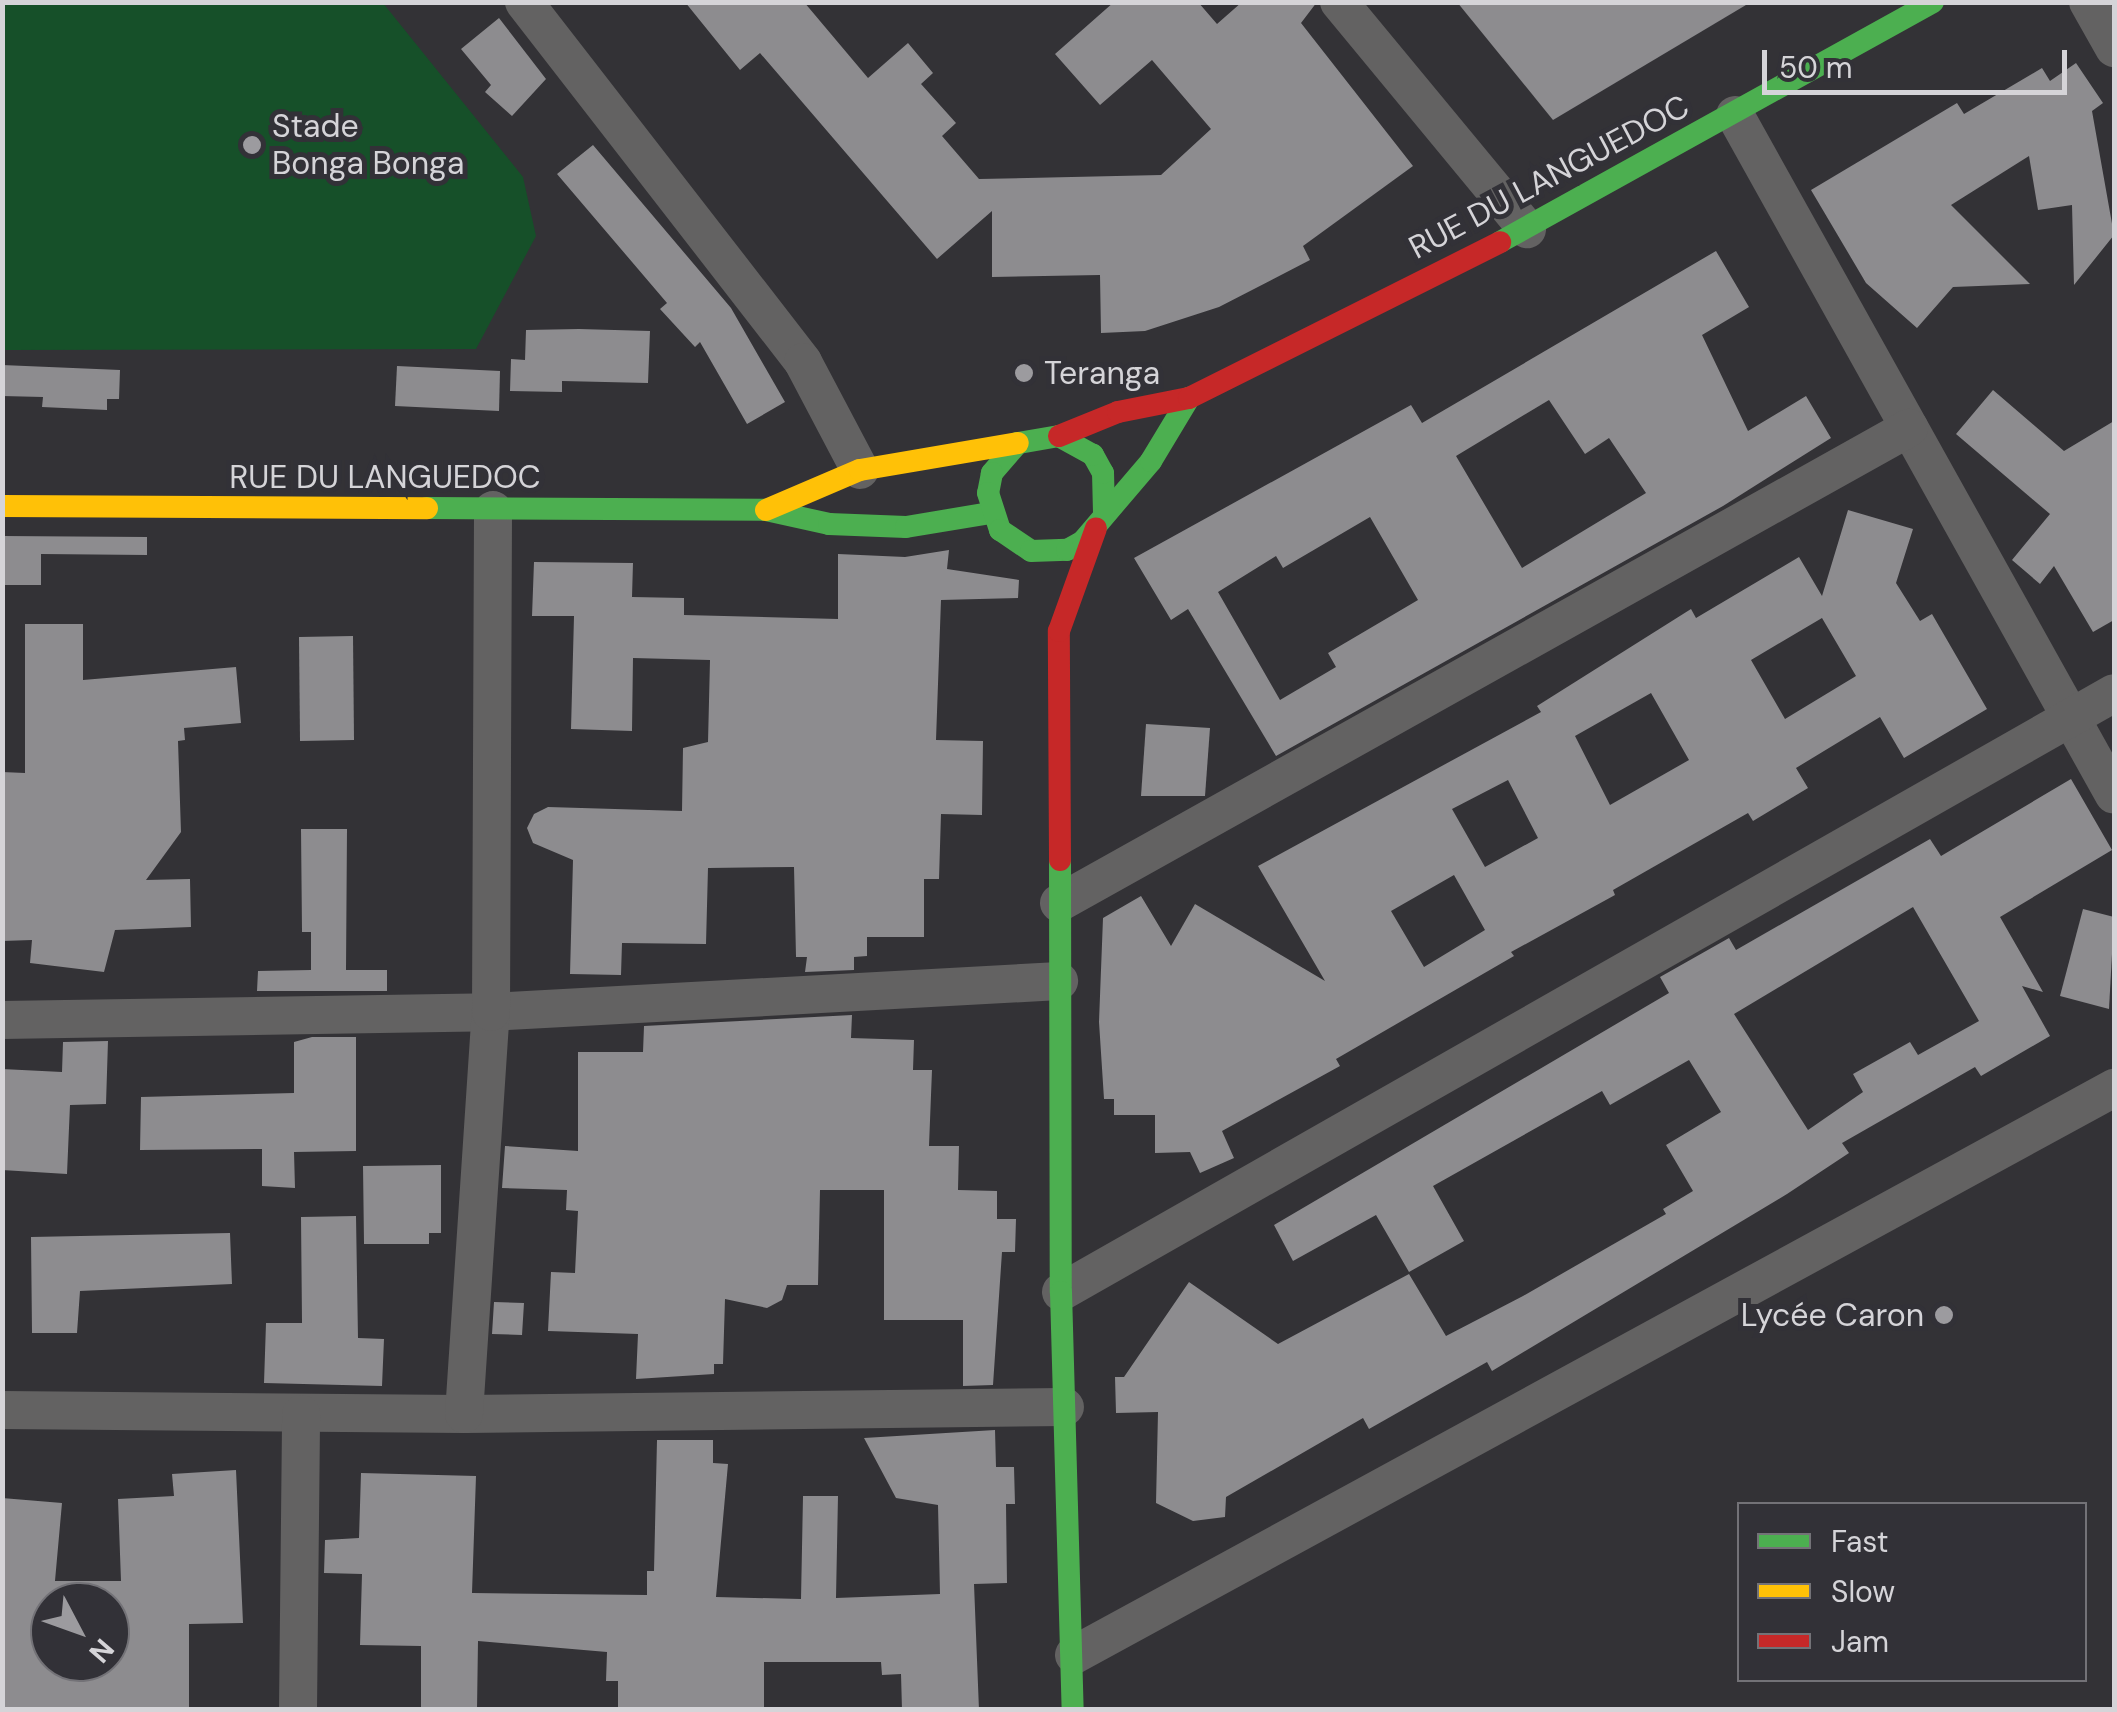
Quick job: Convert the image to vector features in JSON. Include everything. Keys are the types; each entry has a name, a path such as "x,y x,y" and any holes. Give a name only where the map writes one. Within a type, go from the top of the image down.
{"main road":[{"name":"RUE DU LANGUEDOC","path":"1059,436 1118,412 1190,398 1526,229 1934,2"},
{"path":"1014,544 1048,554 1083,542 1151,461 1190,398"},
{"path":"766,510 860,470 1059,436 1093,456 1107,493 1059,632 1062,1292 1073,1710"},
{"path":"1018,442 992,473 991,513 1014,544 1059,632"},
{"name":"RUE DU LANGUEDOC","path":"2,506 766,510"},
{"path":"766,510 829,524 906,527 991,513"}],"street":[{"path":"524,2 802,362 860,470"},
{"path":"1339,2 1526,229"},
{"path":"2088,2 2114,48"},
{"path":"1734,115 2114,795"},
{"path":"1060,903 1909,428"},
{"path":"464,1414 491,1012 493,510"},
{"path":"1062,1292 2114,693"},
{"path":"2,1020 491,1012 1060,980"},
{"path":"1074,1655 2114,1088"},
{"path":"2,1410 464,1414 1066,1407"},
{"path":"298,1710 301,1414"}],"green space":[{"name":"Stade Bonga Bonga","path":"2,3 383,3 523,177 536,236 476,349 3,350"}],"building":[{"path":"685,2 804,2 868,78 908,43 933,73 921,84 956,123 942,136 979,179 1161,175 1211,129 1152,60 1100,105 1055,54 1114,2 1198,2 1217,24 1242,2 1317,2 1301,23 1413,166 1303,246 1310,260 1219,307 1145,331 1101,333 1100,275 992,277 992,211 937,259 760,53 740,70"},
{"path":"1457,2 1751,2 1553,120"},
{"path":"499,18 546,79 512,116 485,92 491,85 461,49"},
{"path":"2076,63 2103,103 2092,111 2114,235 2074,285 2072,205 2038,210 2029,156 1951,205 2030,284 1953,287 1917,328 1866,283 1811,190 1957,103 1964,114 2042,68 2050,81"},
{"path":"593,145 731,308 785,402 747,424 700,342 695,347 660,309 667,303 557,174"},
{"path":"1716,251 1749,307 1702,335 1748,431 1806,396 1831,438 1723,506 1276,756 1188,609 1171,620 1134,558 1411,405 1422,423","holes":["1549,400 1585,454 1609,438 1646,493 1522,568 1456,456","1370,517 1418,600 1328,653 1336,667 1280,700 1218,592 1276,556 1283,568"]},
{"path":"526,330 650,331 648,383 562,381 562,392 510,391 511,359 525,360"},
{"path":"2,365 120,370 119,399 107,399 107,410 42,407 43,397 2,396"},
{"path":"397,366 500,371 499,411 395,406"},
{"path":"1993,390 2064,451 2114,421 2114,620 2093,632 2054,566 2040,584 2012,560 2050,514 1956,434"},
{"path":"1848,510 1913,529 1896,583 1920,621 1932,614 1987,709 1904,758 1880,717 1796,768 1808,788 1753,821 1748,813 1613,890 1615,895 1511,952 1514,956 1336,1059 1340,1066 1222,1131 1234,1158 1200,1173 1190,1152 1155,1153 1155,1115 1114,1115 1114,1099 1104,1099 1099,1022 1103,918 1141,896 1171,946 1195,904 1325,981 1258,866 1541,712 1537,706 1691,609 1696,618 1799,557 1822,596","holes":["1822,618 1856,676 1785,719 1751,660","1651,693 1689,760 1610,805 1575,736","1508,780 1538,838 1485,867 1452,809","1454,875 1485,930 1424,967 1391,911"]},
{"path":"2,536 147,537 147,555 41,554 41,585 2,585"},
{"path":"949,550 947,569 1019,580 1018,598 941,600 936,740 983,741 982,815 941,814 939,879 924,879 924,937 867,937 867,956 854,957 854,970 805,972 807,957 796,957 794,867 708,868 706,944 622,943 621,975 570,974 573,860 533,843 527,828 534,814 548,807 682,811 683,748 708,742 710,660 633,658 632,731 571,729 574,616 532,616 534,562 633,563 632,597 684,598 684,615 838,619 838,554 905,557"},
{"path":"25,624 83,624 83,680 236,667 241,723 184,728 185,740 178,741 181,832 146,880 190,879 191,927 115,930 104,972 30,963 32,940 2,941 2,772 25,773"},
{"path":"353,636 354,740 300,741 299,637"},
{"path":"1146,724 1210,728 1205,796 1141,796"},
{"path":"2071,779 2112,850 2000,917 2043,992 2022,986 2050,1036 1981,1076 1975,1067 1842,1143 1849,1153 1787,1194 1492,1371 1487,1362 1369,1429 1363,1418 1226,1497 1225,1517 1193,1521 1156,1503 1158,1412 1116,1413 1115,1377 1124,1377 1189,1282 1278,1344 1409,1274 1446,1336 1523,1296 1666,1214 1663,1209 1693,1191 1666,1145 1721,1112 1689,1060 1610,1105 1602,1091 1433,1186 1464,1241 1409,1272 1376,1215 1293,1261 1274,1225 1669,993 1660,977 1729,938 1736,950 1930,839 1941,856","holes":["1913,907 1979,1021 1918,1055 1910,1042 1853,1074 1863,1092 1808,1130 1734,1014"]},
{"path":"301,829 347,829 346,970 387,970 387,991 257,991 258,971 311,970 311,932 302,932"},
{"path":"2083,909 2114,917 2109,1009 2060,996"},
{"path":"852,1015 851,1038 914,1040 913,1070 932,1070 929,1146 959,1146 958,1190 997,1191 997,1219 1016,1219 1015,1252 1002,1252 993,1385 963,1386 963,1320 884,1320 884,1190 820,1190 818,1285 787,1285 782,1300 767,1308 725,1299 723,1364 714,1364 714,1374 636,1379 638,1334 548,1331 551,1272 575,1273 578,1211 566,1210 567,1190 502,1188 505,1146 578,1151 578,1052 643,1052 644,1026"},
{"path":"312,1037 356,1037 356,1151 294,1152 295,1188 262,1186 262,1149 140,1150 141,1097 294,1093 294,1042"},
{"path":"108,1041 106,1104 70,1105 67,1174 2,1170 2,1069 62,1072 63,1042"},
{"path":"441,1165 441,1233 429,1233 429,1244 364,1244 363,1166"},
{"path":"356,1216 358,1338 384,1339 382,1386 264,1383 266,1323 302,1323 301,1217"},
{"path":"230,1233 232,1284 80,1291 77,1333 32,1333 31,1237"},
{"path":"494,1302 524,1303 522,1335 492,1334"},
{"path":"995,1430 996,1467 1014,1467 1015,1504 1006,1504 1007,1583 974,1584 979,1710 902,1710 901,1674 882,1675 881,1662 764,1662 764,1710 618,1710 618,1681 606,1681 607,1652 478,1641 477,1710 421,1710 421,1646 360,1645 362,1574 324,1573 325,1540 359,1538 361,1473 476,1476 472,1593 647,1595 647,1571 654,1571 657,1440 713,1440 713,1463 728,1464 716,1597 801,1599 803,1496 838,1496 836,1598 940,1594 938,1505 896,1498 864,1438"},
{"path":"236,1470 243,1623 189,1624 189,1710 2,1710 2,1498 62,1503 55,1581 121,1581 118,1499 174,1496 172,1474"}],"traffic: fast":[{"path":"1500,242 1933,2"},
{"path":"1104,513 1103,473 1093,455 1059,436 1018,443 992,473 988,493 1000,530 1031,551 1067,550 1083,541 1151,461 1189,398"},
{"path":"427,508 766,510 829,524 906,527 991,513"},
{"path":"1060,860 1061,1292 1073,1710"}],"traffic: slow":[{"path":"766,510 860,470 1018,443"},
{"path":"2,506 427,508"}],"traffic: jam":[{"path":"1059,436 1118,412 1189,398 1500,242"},
{"path":"1060,860 1059,631 1096,528"}],"place":[{"name":"Stade Bonga Bonga","path":"252,145"},
{"name":"Teranga","path":"1024,373"},
{"name":"Lycée Caron","path":"1944,1315"}]}
